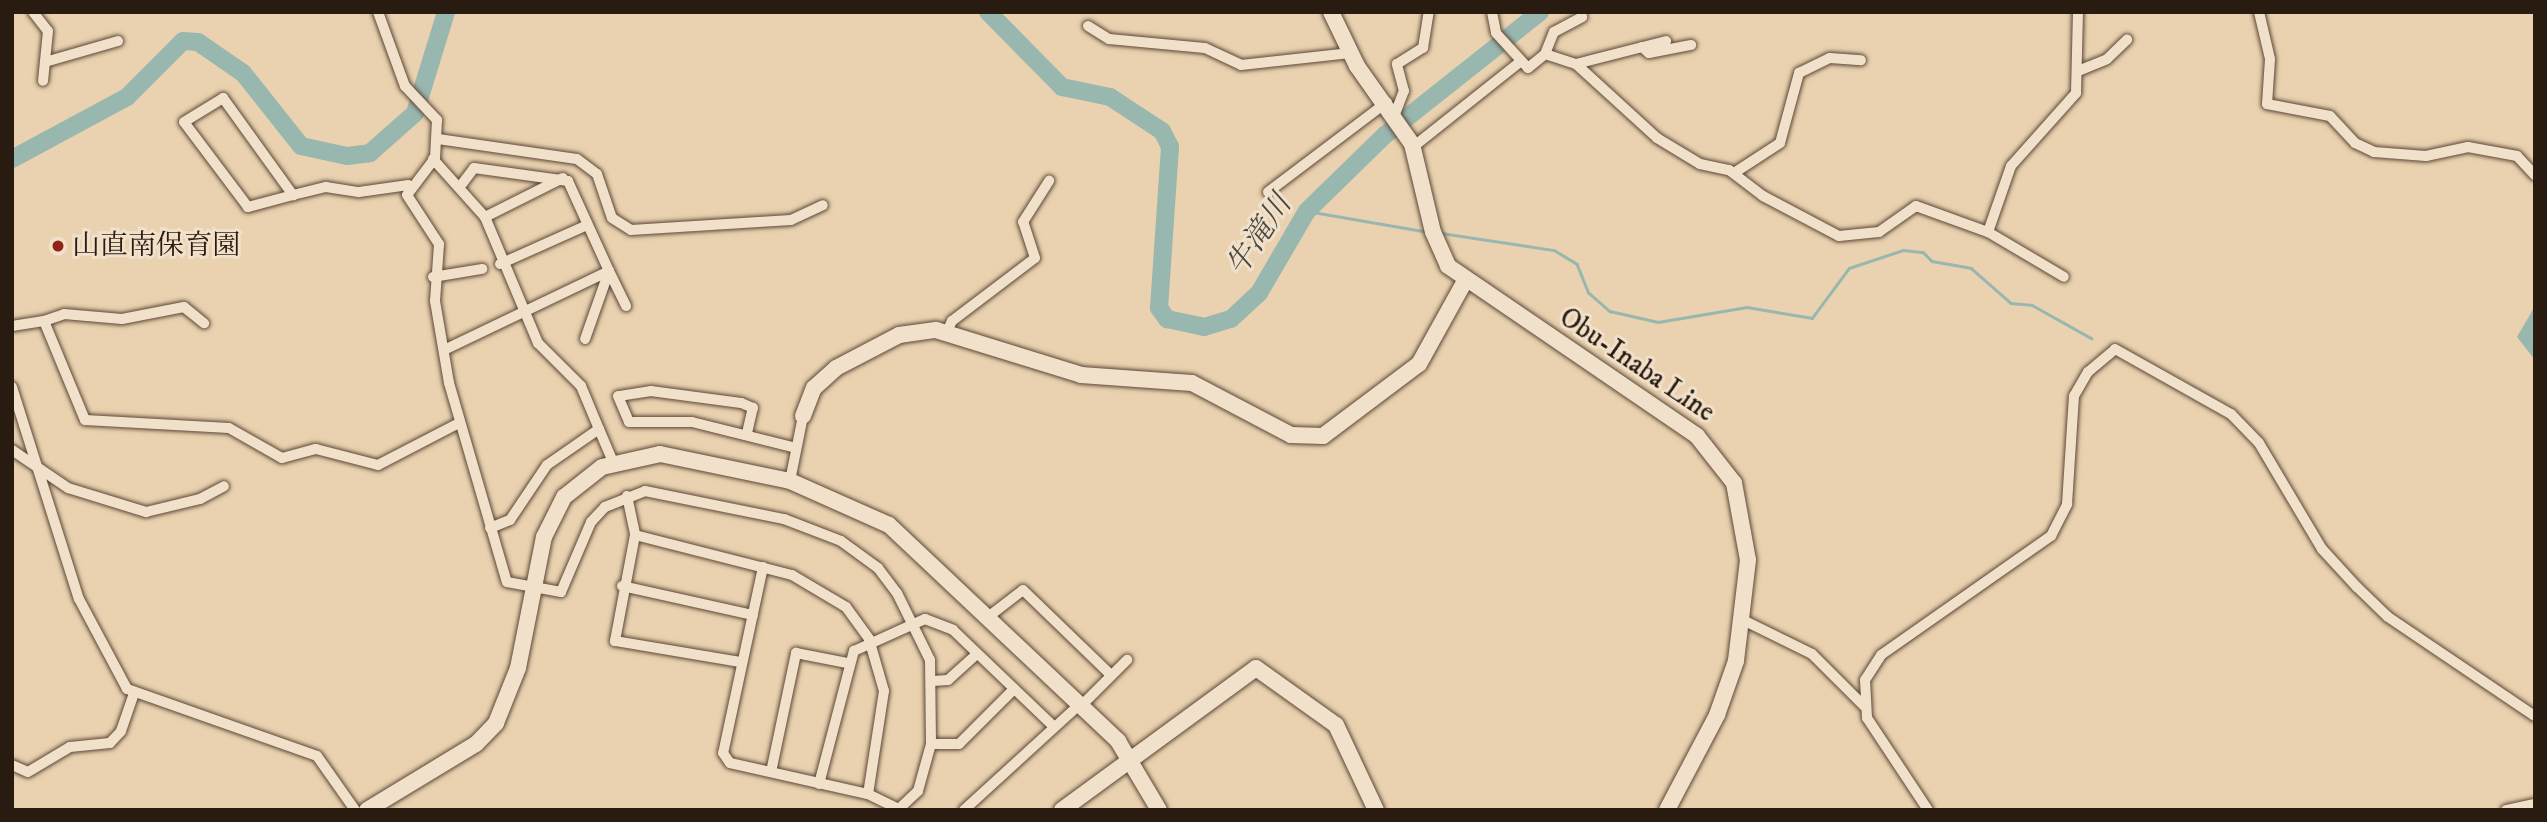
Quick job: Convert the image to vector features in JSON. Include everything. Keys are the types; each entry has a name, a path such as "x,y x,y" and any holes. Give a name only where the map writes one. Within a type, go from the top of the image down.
{"street":[{"path":"33,12 48,31 44,81"},
{"path":"378,12 405,86 435,115 439,139 433,159 409,185 407,195 439,244 433,277 444,350 459,423 508,582 533,590 561,592 591,522 627,496 663,492 818,529 878,568 915,622 933,681 931,744 918,791 901,809 868,794 730,763 723,753 763,567"},
{"name":"Obu-Inaba Line","path":"1331,12 1350,53 1391,108 1413,146 1440,254 1465,281 1697,436 1720,459 1742,506 1748,560 1743,620 1726,694 1667,810"},
{"path":"1268,192 1391,108 1404,91 1397,64 1423,48 1429,12"},
{"path":"1492,12 1496,33 1528,68 1545,54 1554,32 1582,17"},
{"path":"1987,232 2011,166 2072,101 2078,71 2078,12"},
{"path":"2259,12 2270,59 2267,104 2330,116 2355,144 2374,152 2426,156 2468,147 2517,156 2535,174"},
{"path":"1088,26 1109,39 1205,48 1241,65 1350,53"},
{"path":"2078,71 2107,59 2127,40"},
{"path":"45,62 118,41"},
{"path":"1576,64 1665,41"},
{"path":"1642,47 1649,52 1691,45"},
{"path":"1545,54 1576,64 1657,138 1700,164 1734,173 1839,236 1879,232 1916,206 1987,232 2064,276"},
{"path":"1734,173 1780,144 1799,73 1830,58 1861,60"},
{"path":"1413,146 1521,61"},
{"path":"293,195 222,97 184,122 248,207 326,187 359,192 409,185"},
{"path":"439,139 577,159 597,174 612,218 631,230 791,220 823,205"},
{"path":"433,159 462,184 485,217 500,264 538,343 581,386 613,461"},
{"path":"462,184 474,168 563,178"},
{"path":"485,217 563,178"},
{"path":"563,178 626,306"},
{"path":"947,332 952,321 1035,258 1023,222 1049,181"},
{"path":"500,264 587,225"},
{"path":"433,277 482,269"},
{"path":"444,350 521,310 609,271"},
{"path":"585,339 609,271"},
{"path":"790,481 803,416 814,388 835,368 900,335 947,332 1081,375 1192,383 1291,435 1323,436 1419,364 1465,281"},
{"path":"12,326 44,321 64,314 122,319 184,307 204,323"},
{"path":"44,321 85,420 229,428 282,458 316,449 378,465 459,423"},
{"path":"1864,706 1865,680 1881,655 2052,536 2067,504 2074,396 2088,372 2119,349 2247,427 2322,549 2357,587 2388,617 2535,716"},
{"path":"12,387 79,599 134,694 317,756 355,810"},
{"path":"747,433 752,408 741,403 651,391 618,396 629,422 676,421 747,433 796,449"},
{"path":"490,528 510,520 547,465 599,429"},
{"path":"12,450 33,460 68,488 146,512 224,486"},
{"path":"367,810 477,744 496,723 511,694 533,590 553,514 574,487 613,461 660,454 790,481 889,524 1081,704 1132,761 1159,810"},
{"path":"627,496 635,535 622,586 615,640 741,662"},
{"path":"635,535 763,567 827,592 869,639 884,691 868,794"},
{"path":"622,586 753,615"},
{"path":"988,617 1023,590 1110,674"},
{"path":"1743,620 1812,654 1864,706 1928,810"},
{"path":"819,783 847,663 869,639 915,622 936,621 977,654 1053,726"},
{"path":"771,772 796,653 847,663"},
{"path":"933,681 948,680 977,654"},
{"path":"964,810 1127,660"},
{"path":"1062,810 1256,668 1336,725 1376,810"},
{"path":"931,744 959,744 1014,689"},
{"path":"12,765 28,772 70,747 110,743 121,731 134,694"},
{"path":"2505,810 2535,804"}],"water":[{"path":"2535,306 2535,360 2517,337"}],"waterway":[{"name":"牛滝川","path":"12,159 127,97 183,41 198,42 243,73 301,146 347,156 370,153 415,113 446,12"},
{"name":"牛滝川","path":"988,12 1062,87 1110,97 1162,131 1170,147 1159,308 1167,319 1204,327 1231,319 1259,293 1307,211 1385,135 1540,12"},
{"path":"1307,211 1428,232"},
{"path":"1441,233 1554,250 1577,264 1589,293 1610,311 1658,322 1747,307 1812,318 1849,268 1903,250 1923,252 1932,261 1971,268 2011,303 2032,305 2091,338"}],"place":[{"name":"山直南保育園","path":"58,246"}]}
